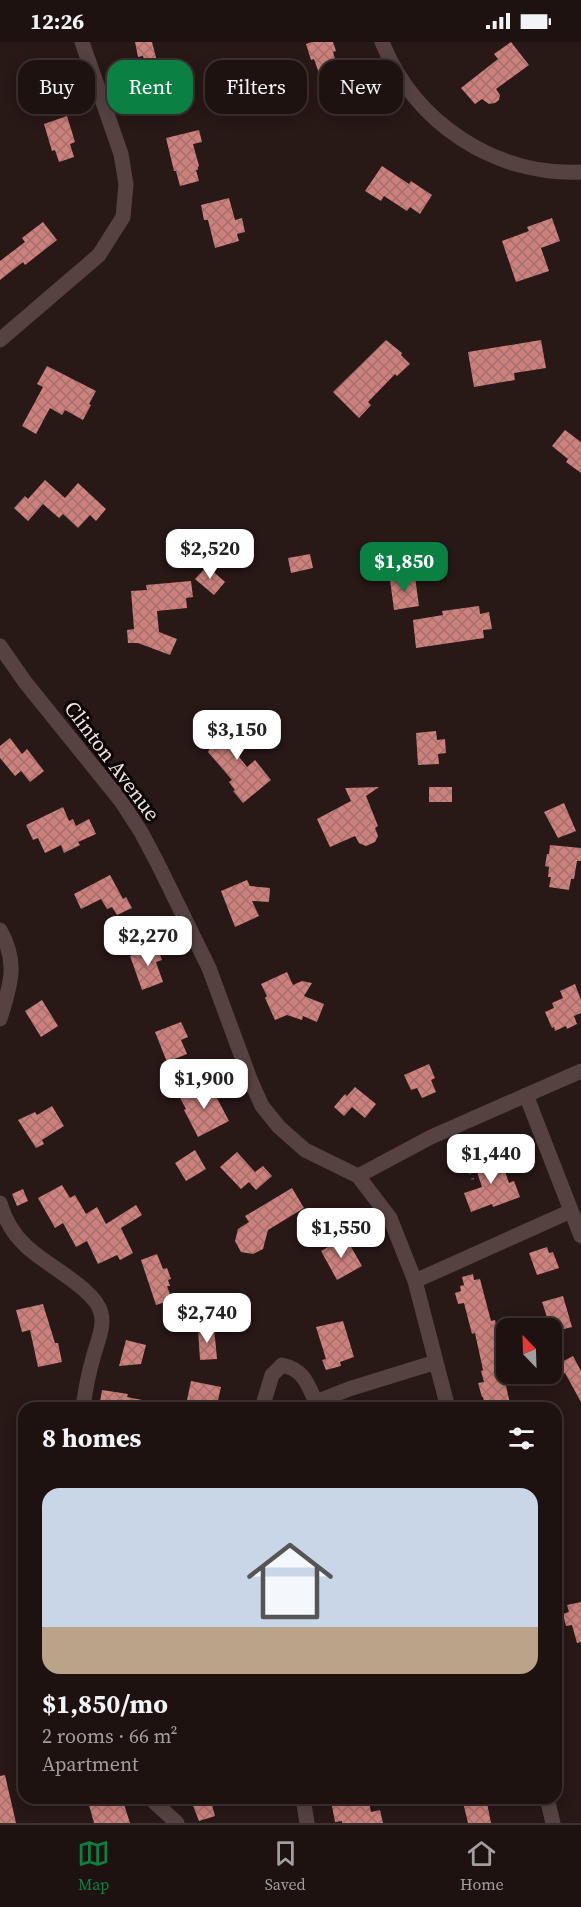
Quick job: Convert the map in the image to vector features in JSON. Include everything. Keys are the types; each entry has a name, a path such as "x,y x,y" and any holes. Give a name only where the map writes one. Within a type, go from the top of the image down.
{"street":[{"path":"0,340 99,255 123,217 126,184 121,154 82,42"},
{"path":"382,42 396,73 410,94 448,131 510,163 549,171 581,172"},
{"name":"Clinton Avenue","path":"0,646 25,682 121,801 141,832 209,968 262,1106 279,1127 305,1150 358,1176 390,1218 415,1281 446,1402"},
{"path":"0,930 12,959 11,980 0,1019"},
{"path":"358,1176 431,1137 581,1071"},
{"path":"526,1095 581,1236"},
{"path":"0,1203 9,1226 27,1248 86,1292 95,1301 102,1314 102,1324 88,1376 84,1402"},
{"path":"415,1281 571,1211"},
{"path":"321,1402 349,1389 436,1362"},
{"path":"264,1402 272,1374 282,1365 294,1368 304,1376 314,1402"},
{"path":"156,1804 177,1823"},
{"path":"304,1804 307,1823"},
{"path":"548,1804 553,1823"}],"path":[{"path":"456,1137 474,1182"}],"building":[{"path":"135,42 152,42 157,60 144,60 143,56 138,57"},
{"path":"333,42 336,51 333,52 335,60 319,60 319,73 314,59 311,60 306,44"},
{"path":"511,42 529,65 496,89 500,95 499,100 495,103 489,104 482,99 475,104 461,88 498,59 494,54"},
{"path":"67,116 75,142 70,144 74,157 59,162 55,150 52,151 44,124"},
{"path":"199,130 202,142 193,144 199,166 196,170 199,181 180,186 166,138"},
{"path":"382,166 409,184 411,181 432,195 420,214 410,207 407,211 384,196 381,201 365,191"},
{"path":"229,198 235,220 242,218 245,232 237,234 239,241 215,248 208,220 204,220 201,205"},
{"path":"552,218 560,241 541,248 549,271 516,282 502,241 529,231 527,227"},
{"path":"43,222 57,240 25,265 23,262 0,280 0,261 25,242 22,238"},
{"path":"386,340 402,353 401,355 410,364 397,376 395,374 368,402 371,405 359,418 333,392"},
{"path":"541,340 546,368 514,373 515,380 474,387 468,352"},
{"path":"47,366 96,391 83,420 65,410 62,415 50,408 36,434 22,426 43,387 37,384"},
{"path":"565,430 581,442 581,473 566,462 568,459 552,446"},
{"path":"45,480 65,498 78,483 106,509 96,521 90,515 78,528 63,514 59,518 43,504 28,521 14,508 25,496 28,499"},
{"path":"310,554 313,568 291,573 288,558"},
{"path":"207,566 225,582 214,595 195,579"},
{"path":"415,577 419,606 394,610 390,580"},
{"path":"191,581 193,597 186,598 187,608 157,611 159,632 177,639 170,655 138,643 128,643 127,630 134,629 131,591 147,590 146,585"},
{"path":"479,606 480,614 489,612 492,629 483,630 484,638 416,648 413,620 443,615 442,611"},
{"path":"233,714 246,730 238,736 233,749 247,767 255,760 271,780 243,803 233,791 235,790 229,782 232,780 208,752 223,723"},
{"path":"436,731 437,740 445,739 446,753 438,754 439,764 418,765 416,733"},
{"path":"10,738 22,754 27,749 44,771 30,782 21,771 15,776 0,758 0,746"},
{"path":"379,787 366,796 378,826 375,828 378,836 375,842 366,846 359,843 355,836 330,847 317,819 351,801 345,788"},
{"path":"429,787 452,787 452,802 429,802"},
{"path":"564,803 576,831 558,838 544,812"},
{"path":"63,807 69,821 73,819 76,826 89,819 96,834 78,842 80,845 64,853 61,845 45,853 38,838 33,840 26,825"},
{"path":"550,845 581,848 581,861 577,861 574,879 571,879 569,890 549,887 551,877 548,877 549,867 545,866"},
{"path":"110,875 123,899 126,897 132,908 117,915 112,907 107,909 101,899 81,909 74,894"},
{"path":"247,880 250,886 270,888 269,902 252,901 259,916 235,927 221,891"},
{"path":"157,946 162,960 156,962 163,982 142,990 130,956"},
{"path":"287,972 293,985 302,981 312,983 304,996 324,1004 317,1022 303,1016 302,1020 287,1015 275,1020 261,984"},
{"path":"575,984 581,1000 581,1013 574,1016 577,1024 555,1031 545,1012 554,1008 552,1003 563,998 560,991"},
{"path":"42,1000 58,1026 41,1037 25,1011"},
{"path":"181,1022 188,1037 181,1040 187,1054 167,1062 155,1032"},
{"path":"429,1064 435,1078 431,1080 436,1092 422,1098 417,1088 411,1090 404,1075"},
{"path":"209,1083 229,1121 198,1137 180,1098"},
{"path":"355,1087 376,1104 365,1118 352,1107 344,1116 334,1107 345,1094 347,1096"},
{"path":"52,1106 64,1126 42,1140 44,1144 36,1148 18,1120 35,1112 37,1115"},
{"path":"195,1150 206,1169 186,1181 175,1163"},
{"path":"237,1152 255,1172 263,1166 272,1176 256,1190 249,1182 241,1189 220,1167"},
{"path":"499,1154 509,1183 514,1181 520,1197 471,1212 464,1193 482,1187 474,1163"},
{"path":"62,1185 70,1198 75,1195 86,1214 97,1207 106,1224 136,1205 142,1215 121,1228 133,1253 120,1260 117,1255 98,1264 87,1241 76,1247 63,1223 55,1228 38,1198"},
{"path":"292,1188 304,1208 268,1230 263,1249 253,1254 241,1252 235,1241 238,1229 249,1222 245,1216"},
{"path":"23,1189 28,1201 17,1206 12,1194"},
{"path":"342,1239 347,1247 350,1245 362,1266 337,1280 321,1251"},
{"path":"547,1247 549,1253 553,1252 559,1268 537,1275 529,1253"},
{"path":"157,1254 163,1269 167,1268 171,1279 168,1280 170,1286 167,1286 172,1300 156,1305 141,1260"},
{"path":"473,1274 474,1280 480,1279 491,1321 495,1320 496,1324 496,1384 506,1384 510,1402 484,1402 482,1397 478,1383 484,1382 481,1371 483,1370 475,1333 472,1334 464,1303 458,1304 455,1293 461,1291 460,1286 464,1285 462,1277"},
{"path":"563,1296 572,1327 562,1330 562,1318 547,1318 542,1302"},
{"path":"43,1304 55,1343 58,1343 62,1362 38,1367 30,1330 22,1332 16,1310"},
{"path":"343,1321 354,1357 340,1362 341,1366 326,1370 322,1360 326,1359 316,1327"},
{"path":"214,1327 217,1359 200,1360 198,1329"},
{"path":"126,1340 146,1345 141,1364 119,1366"},
{"path":"573,1356 581,1371 581,1402 565,1373 562,1374 562,1362"},
{"path":"191,1381 221,1387 218,1402 187,1400"},
{"path":"102,1390 128,1394 127,1397 152,1402 100,1402"},
{"path":"581,1602 581,1642 577,1643 572,1625 566,1626 563,1614 569,1612 567,1605"},
{"path":"5,1775 16,1823 0,1823 0,1776"},
{"path":"89,1804 124,1804 130,1823 94,1823"},
{"path":"192,1804 212,1804 215,1816 199,1821"},
{"path":"369,1804 371,1812 380,1810 383,1823 335,1822 332,1806"},
{"path":"463,1804 487,1804 491,1823 468,1823"}]}
